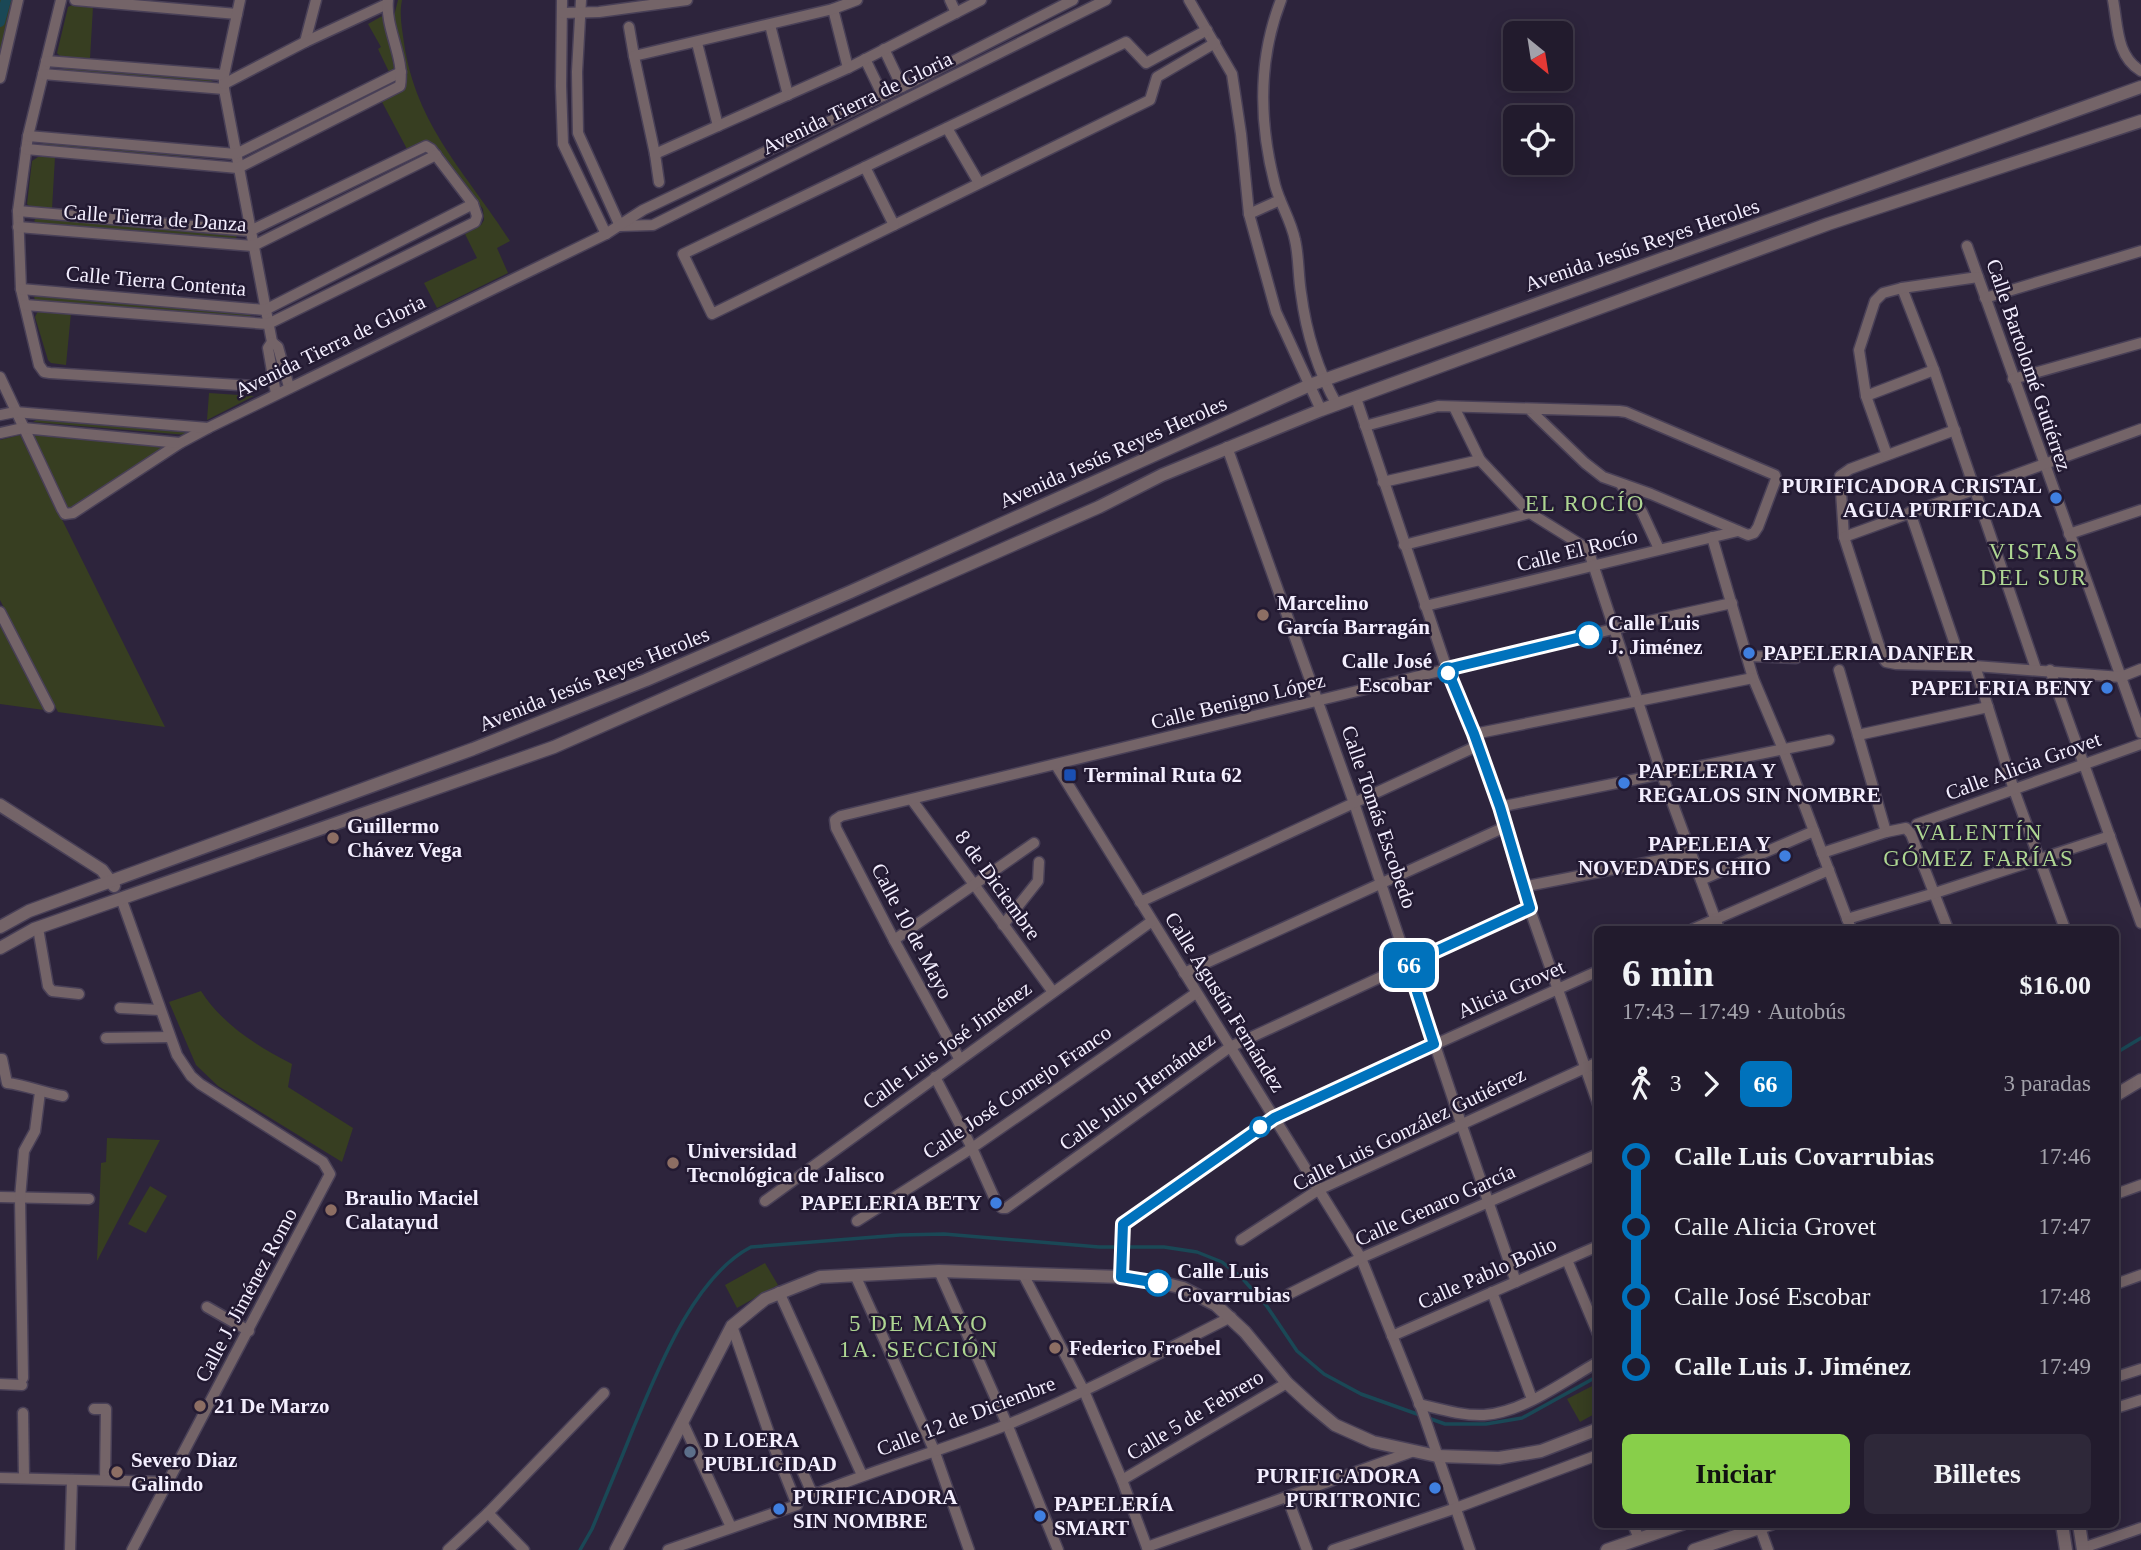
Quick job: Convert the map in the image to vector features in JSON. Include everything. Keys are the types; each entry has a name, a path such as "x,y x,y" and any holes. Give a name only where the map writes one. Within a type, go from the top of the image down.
{"street":[{"path":"0,79 18,0"},
{"path":"61,0 28,136 18,211 21,289 39,365 44,372 254,386"},
{"path":"75,0 237,14"},
{"path":"240,0 224,83 265,310 272,342 278,347 289,387"},
{"path":"304,42 316,0"},
{"path":"562,0 563,144 606,233"},
{"path":"581,0 577,72 578,133 621,226"},
{"path":"563,13 581,14 687,0"},
{"path":"634,56 770,25 857,0"},
{"path":"950,0 956,13"},
{"path":"655,154 848,68 981,0"},
{"name":"Avenida Tierra de Gloria","path":"23,428 65,514 73,513 180,443 208,428 621,226 642,210 902,87 1073,0"},
{"name":"Avenida Tierra de Gloria","path":"621,226 653,225 1106,0"},
{"path":"1189,0 1232,74 1249,214 1276,312 1321,410"},
{"path":"1281,0 1267,44 1263,74 1265,129 1280,200 1295,238 1301,294 1310,335 1324,381 1337,405"},
{"path":"2113,0 2122,53 2131,65 2141,71"},
{"path":"26,149 238,167 398,88 401,82 388,2 224,83 43,75"},
{"path":"833,9 848,68"},
{"path":"770,25 788,94"},
{"path":"629,27 659,182"},
{"path":"1207,30 1146,63 1126,42 683,254 712,314 1150,100 1157,77 1215,43"},
{"path":"697,43 718,126"},
{"path":"884,49 902,87"},
{"path":"865,59 883,96"},
{"path":"46,61 224,83"},
{"path":"28,136 236,154 401,72"},
{"name":"Avenida Jesús Reyes Heroles","path":"0,927 29,911 473,749 646,681 1310,385 2141,87"},
{"name":"Avenida Jesús Reyes Heroles","path":"0,948 38,928 554,747 1099,507 1163,475 1321,410 1828,224 2141,121"},
{"path":"947,128 979,183"},
{"name":"Calle Tierra de Danza","path":"18,211 250,231 426,146 436,155 253,246 18,227"},
{"path":"268,324 475,222 477,216 473,204 436,155"},
{"path":"865,167 894,225"},
{"path":"1249,214 1280,200"},
{"name":"Calle Tierra Contenta","path":"21,289 265,310 473,204"},
{"name":"Calle Bartolomé Gutiérrez","path":"1966,246 2141,733"},
{"path":"1985,298 2141,251"},
{"path":"1887,455 1866,396 1860,343 1875,301 1883,293 1902,288 1978,277"},
{"path":"1902,288 1934,370 2036,669"},
{"name":"Calle Tierra Contenta","path":"25,305 268,324"},
{"path":"272,342 268,348 276,394"},
{"path":"2013,379 2141,342"},
{"path":"1866,396 1934,370"},
{"path":"0,377 23,428"},
{"path":"1356,398 1447,669 1500,807 1522,887 1594,1093"},
{"path":"1454,407 1480,460 1530,513 1583,547 1595,565 1613,629 1661,772 1717,924 1829,870"},
{"path":"1365,426 1429,408 1626,412 1775,475 1776,479 1754,533 1748,534 1603,477 1531,411"},
{"path":"0,415 15,412 208,428"},
{"path":"0,433 23,428 180,443"},
{"path":"1844,537 2141,429"},
{"path":"1955,430 1843,472 1840,482 1844,537 1881,654 1886,662 2036,669 2121,677 2141,669"},
{"name":"Calle Tomás Escobedo","path":"1227,447 1354,803 1516,1282"},
{"path":"1383,482 1480,460"},
{"path":"1621,485 1642,512 1659,550"},
{"path":"2068,534 2141,510"},
{"path":"1910,512 1962,665"},
{"path":"1404,545 1530,513"},
{"name":"Calle El Rocío","path":"1425,606 1738,531"},
{"path":"1712,537 1753,678 1783,749 1849,924 2110,836"},
{"name":"Calle Benigno López","path":"835,820 841,816 1447,669 1732,603"},
{"path":"0,612 49,706"},
{"path":"1748,656 1796,658"},
{"path":"1975,666 2014,790 2064,926"},
{"path":"1839,670 1886,832"},
{"path":"2050,670 2141,923"},
{"path":"1474,734 1753,678"},
{"path":"646,681 653,704"},
{"path":"1858,735 1988,707"},
{"path":"1500,807 1661,772 1829,740"},
{"name":"Calle Alicia Grovet","path":"1822,853 1911,826 2141,744"},
{"path":"1140,902 1478,746"},
{"name":"Calle Agustín Fernández","path":"1056,765 1361,1258 1421,1407 1470,1550"},
{"name":"8 de Diciembre","path":"912,800 1054,992"},
{"path":"0,805 102,870 121,898 170,1037 106,1038"},
{"name":"Calle 10 de Mayo","path":"835,820 836,828 894,940 959,1058"},
{"path":"1911,826 1911,834 1947,926"},
{"path":"1184,973 1505,827"},
{"path":"1701,880 1814,831"},
{"path":"894,940 1034,843"},
{"path":"1522,887 1691,854"},
{"path":"1003,925 1038,881 1040,862"},
{"name":"Calle Julio Hernández","path":"972,1148 997,1204 1002,1208 1010,1206 1230,1047 1530,908"},
{"name":"Calle Luis José Jiménez","path":"765,1200 1152,920"},
{"path":"38,928 48,986 52,991 79,994"},
{"name":"Alicia Grovet","path":"1121,1271 1123,1224 1274,1118 1594,973"},
{"name":"Calle José Cornejo Franco","path":"857,1221 972,1148 1196,993"},
{"path":"120,1008 160,1010"},
{"name":"Calle J. Jiménez Romo","path":"132,1550 330,1174 323,1162 200,1084 183,1066 170,1037"},
{"path":"0,1059 7,1083 22,1084 40,1092 64,1096"},
{"name":"Calle Luis González Gutiérrez","path":"1241,1240 1318,1190 1594,1064"},
{"path":"935,1077 972,1148"},
{"path":"2119,1093 2141,1080"},
{"path":"0,1384 22,1381 20,1198 24,1151 35,1132 40,1092"},
{"name":"Calle Genaro García","path":"1289,1294 1361,1258 1594,1156"},
{"path":"2119,1193 2141,1185"},
{"path":"0,1197 89,1199"},
{"name":"Calle Pablo Bolio","path":"1392,1336 1594,1248"},
{"path":"1567,1260 1594,1324"},
{"path":"939,1271 1007,1424 1058,1550"},
{"path":"616,1550 732,1326 752,1308 779,1292 820,1278 939,1271 1023,1274 1121,1271 1183,1288 1201,1296 1231,1317 1287,1383 1335,1424 1353,1435 1373,1442 1415,1451 1436,1451 1479,1459 1521,1455 1563,1444 1594,1431"},
{"path":"1023,1274 1084,1391 1148,1548 1415,1451"},
{"path":"855,1275 934,1450 969,1550"},
{"path":"2119,1283 2141,1275"},
{"path":"779,1292 862,1475"},
{"path":"1492,1292 1532,1399"},
{"path":"207,1307 249,1331"},
{"name":"Calle 12 de Diciembre","path":"801,1468 814,1493 1007,1424 1084,1391 1231,1317"},
{"path":"668,1550 797,1505 732,1326"},
{"path":"1421,1407 1482,1415 1498,1413 1532,1399 1594,1364"},
{"path":"2119,1376 2141,1368"},
{"name":"Calle 5 de Febrero","path":"1122,1480 1287,1383"},
{"path":"448,1550 488,1513 604,1392"},
{"path":"2119,1407 2141,1400"},
{"path":"94,1409 106,1409 105,1480"},
{"path":"23,1413 24,1477"},
{"path":"682,1421 731,1527"},
{"path":"1333,1550 1594,1456"},
{"path":"0,1478 169,1482"},
{"path":"69,1550 72,1480"},
{"path":"1287,1497 1307,1550"},
{"path":"488,1513 524,1550"},
{"path":"1635,1528 1639,1539"},
{"path":"1607,1550 1671,1528"},
{"path":"1694,1550 1759,1528"},
{"path":"1765,1528 1768,1550"},
{"path":"2063,1528 2066,1550"},
{"path":"2080,1528 2083,1549 2141,1528"}],"green space":[{"path":"0,0 12,0 0,52"},
{"path":"398,0 402,0 401,16 410,73 431,124 510,241 497,248 508,273 437,308 424,283 477,258 465,234 481,225 484,220 483,209 435,145 426,140 407,149 382,102 403,90 406,79 394,16"},
{"path":"68,7 93,7 90,59 61,57 57,53"},
{"path":"384,15 394,68 389,72 378,49 381,47 368,24"},
{"path":"65,67 211,80 213,82 62,71"},
{"path":"44,142 221,157 222,159 44,146"},
{"path":"38,157 55,157 52,209 31,207 27,204 32,161"},
{"path":"36,218 235,234 237,237 234,239 37,223 34,221"},
{"path":"36,296 251,315 248,318 35,300"},
{"path":"38,311 71,313 66,365 48,360 35,317"},
{"path":"209,393 254,396 207,420"},
{"path":"38,419 185,432 187,435 33,422"},
{"path":"20,435 165,727 58,712 0,600 0,440"},
{"path":"32,435 166,446 67,511"},
{"path":"0,625 44,710 0,704"},
{"path":"201,991 219,1014 242,1034 292,1064 288,1087 353,1128 342,1162 218,1086 196,1065 169,1002"},
{"path":"107,1138 160,1140 97,1261 101,1163 106,1162"},
{"path":"150,1186 167,1196 146,1233 128,1224"},
{"path":"765,1263 778,1285 737,1308 725,1285"},
{"path":"1594,1385 1594,1414 1580,1422 1567,1399"}],"waterway":[{"path":"0,22 6,0"},
{"path":"2119,1051 2141,1038"},
{"path":"580,1550 592,1529 653,1381 679,1328 711,1280 730,1261 751,1247 944,1234 1099,1247 1164,1247 1197,1252 1222,1262 1242,1278 1266,1305 1297,1351 1324,1374 1361,1394 1445,1424 1486,1424 1522,1418 1594,1378"}],"bus line":[{"name":"66","path":"1158,1283 1121,1277 1123,1224 1274,1118 1434,1044 1408,964 1530,908 1500,807 1447,669 1589,635"}],"place":[{"name":"PURIFICADORA CRISTAL AGUA PURIFICADA","path":"2056,498"},
{"name":"Marcelino García Barragán","path":"1263,615"},
{"name":"Calle Luis J. Jiménez","path":"1589,635"},
{"name":"PAPELERIA DANFER","path":"1749,653"},
{"name":"Calle José Escobar","path":"1448,673"},
{"name":"PAPELERIA BENY","path":"2107,688"},
{"name":"Terminal Ruta 62","path":"1070,775"},
{"name":"PAPELERIA Y REGALOS SIN NOMBRE","path":"1624,783"},
{"name":"Guillermo Chávez Vega","path":"333,838"},
{"name":"PAPELEIA Y NOVEDADES CHIO","path":"1785,856"},
{"name":"Universidad Tecnológica de Jalisco","path":"673,1163"},
{"name":"PAPELERIA BETY","path":"996,1203"},
{"name":"Braulio Maciel Calatayud","path":"331,1210"},
{"name":"Calle Luis Covarrubias","path":"1158,1283"},
{"name":"Federico Froebel","path":"1055,1348"},
{"name":"21 De Marzo","path":"200,1406"},
{"name":"D LOERA PUBLICIDAD","path":"690,1452"},
{"name":"Severo Diaz Galindo","path":"117,1472"},
{"name":"PURIFICADORA PURITRONIC","path":"1435,1488"},
{"name":"PURIFICADORA SIN NOMBRE","path":"779,1509"},
{"name":"PAPELERÍA SMART","path":"1040,1516"}],"district":[{"name":"EL ROCÍO","path":"1585,503"},
{"name":"VISTAS DEL SUR","path":"2034,564"},
{"name":"VALENTÍN GÓMEZ FARÍAS","path":"1979,845"},
{"name":"5 DE MAYO 1A. SECCIÓN","path":"919,1336"}]}
